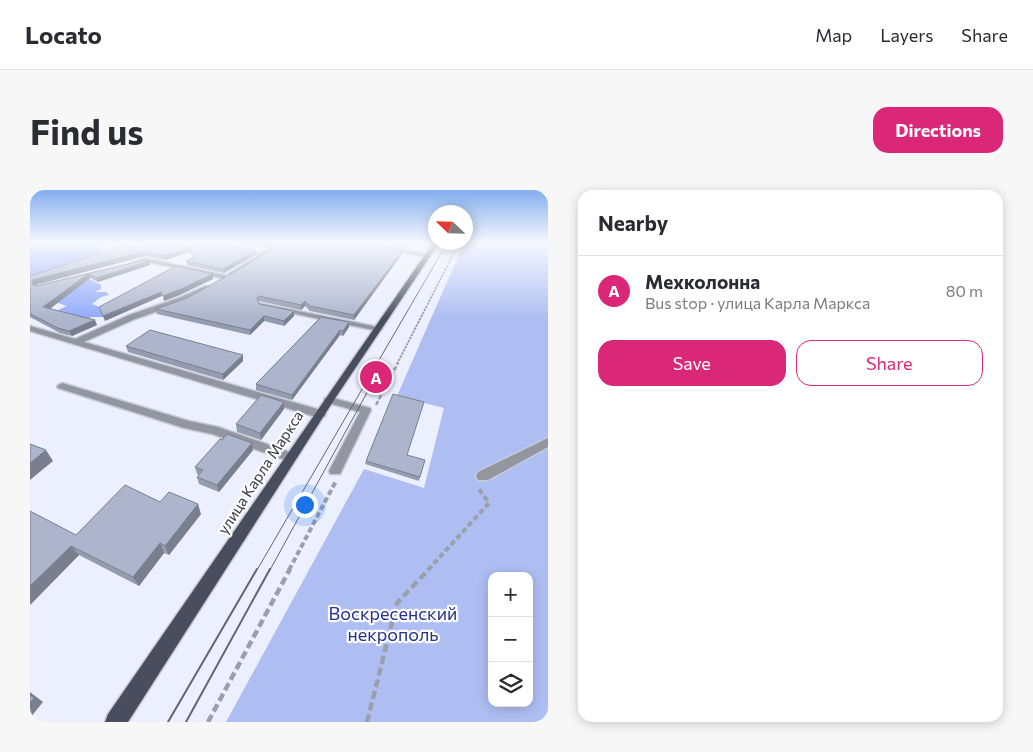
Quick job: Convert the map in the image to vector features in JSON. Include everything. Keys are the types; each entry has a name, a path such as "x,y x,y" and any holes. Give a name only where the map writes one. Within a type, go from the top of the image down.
{"main road":[{"name":"улица Карла Маркса","path":"116,722 419,268"}],"street":[{"path":"184,268 225,277"},
{"path":"76,342 132,317 184,299 241,268"},
{"path":"262,305 378,329"},
{"path":"30,328 76,342 325,407 366,410 335,471"},
{"path":"62,386 188,425 214,430 292,457"},
{"path":"483,476 548,442"}],"path":[{"path":"364,382 385,388"},
{"path":"367,722 397,603 489,503 476,486 483,476"}],"green space":[{"name":"Воскресенский некрополь","path":"453,268 548,268 548,722 226,722 364,469 424,488 444,408 397,396"}],"shaded area":[{"path":"30,268 71,268 30,281"},
{"path":"85,277 101,285 101,289 95,292 106,292 109,295 101,297 92,304 107,310 105,317 92,317 80,320 56,311 67,306 55,302"}],"building":[{"path":"55,268 80,268 32,280 33,285 36,286 111,268 128,268 97,278 88,274 43,307 95,320 69,331 58,328 30,314 30,276"},
{"path":"173,268 184,268 213,274 179,290 163,296 161,292 103,316 99,307"},
{"path":"242,268 390,268 354,315 310,306 305,301 301,305 259,296 257,298 259,304 294,311 284,321 264,316 250,330 156,309 187,298"},
{"path":"321,317 349,322 343,331 340,330 292,395 256,384"},
{"path":"150,330 243,355 223,374 126,346"},
{"path":"393,394 424,402 407,455 425,460 420,477 366,461"},
{"path":"261,395 284,402 260,433 236,424"},
{"path":"227,434 252,443 217,485 197,477 203,470 195,467 220,439 222,440"},
{"path":"30,444 46,450 30,463"},
{"path":"125,485 160,502 169,492 198,504 165,546 160,543 133,577 71,546 30,586 30,511 76,535"},
{"path":"30,695 34,698 30,703"}],"tram line":[{"path":"257,570 433,268"},
{"path":"270,570 381,367"},
{"path":"168,722 257,569"},
{"path":"186,722 270,569"}],"place":[{"name":"Мехколонна","path":"376,377"}]}
